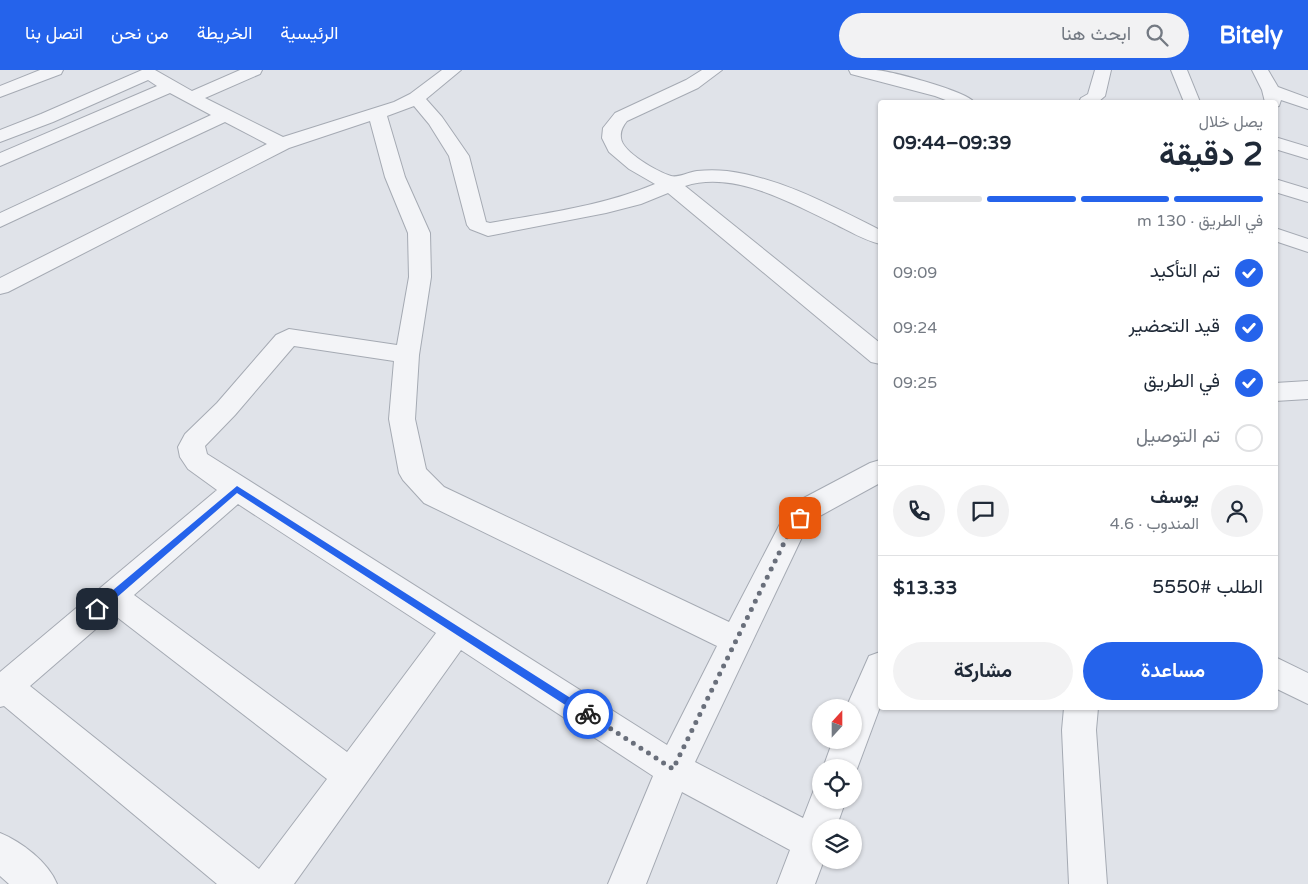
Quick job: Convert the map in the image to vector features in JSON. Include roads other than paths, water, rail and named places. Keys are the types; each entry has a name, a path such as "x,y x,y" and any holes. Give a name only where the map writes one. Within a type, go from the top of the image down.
{"street":[{"path":"0,92 55,70"},
{"path":"191,98 254,70"},
{"path":"0,287 282,144 416,98 453,70"},
{"path":"714,70 692,84 621,117 614,123 612,128 611,139 616,149 630,162 669,183 878,354"},
{"path":"857,70 931,89 960,100"},
{"path":"1090,100 1096,96 1103,70"},
{"path":"1179,70 1191,100"},
{"path":"1260,70 1272,96 1308,104"},
{"path":"0,136 47,118 146,72 191,98 282,144"},
{"path":"0,160 171,86"},
{"path":"416,98 436,121 459,156 477,225 484,229 488,230 625,203 669,183 709,176 747,182 780,193 878,237"},
{"path":"376,113 395,177 420,233 420,277 407,354 402,420 413,474 434,495 735,640"},
{"path":"0,221 225,115"},
{"path":"1278,143 1308,153"},
{"path":"1278,186 1308,196"},
{"path":"1278,235 1308,246"},
{"path":"407,354 289,337 284,340 226,409 191,446 192,455 200,465 673,769 812,842 796,884"},
{"path":"1278,392 1308,390"},
{"path":"627,884 673,769 735,640 793,526 808,509 878,471"},
{"path":"237,489 3,690 246,884"},
{"path":"112,596 350,775"},
{"path":"271,884 457,630"},
{"path":"862,710 878,671"},
{"path":"1278,674 1308,689"},
{"path":"1081,710 1079,730 1088,884"},
{"path":"0,852 38,884"}]}
